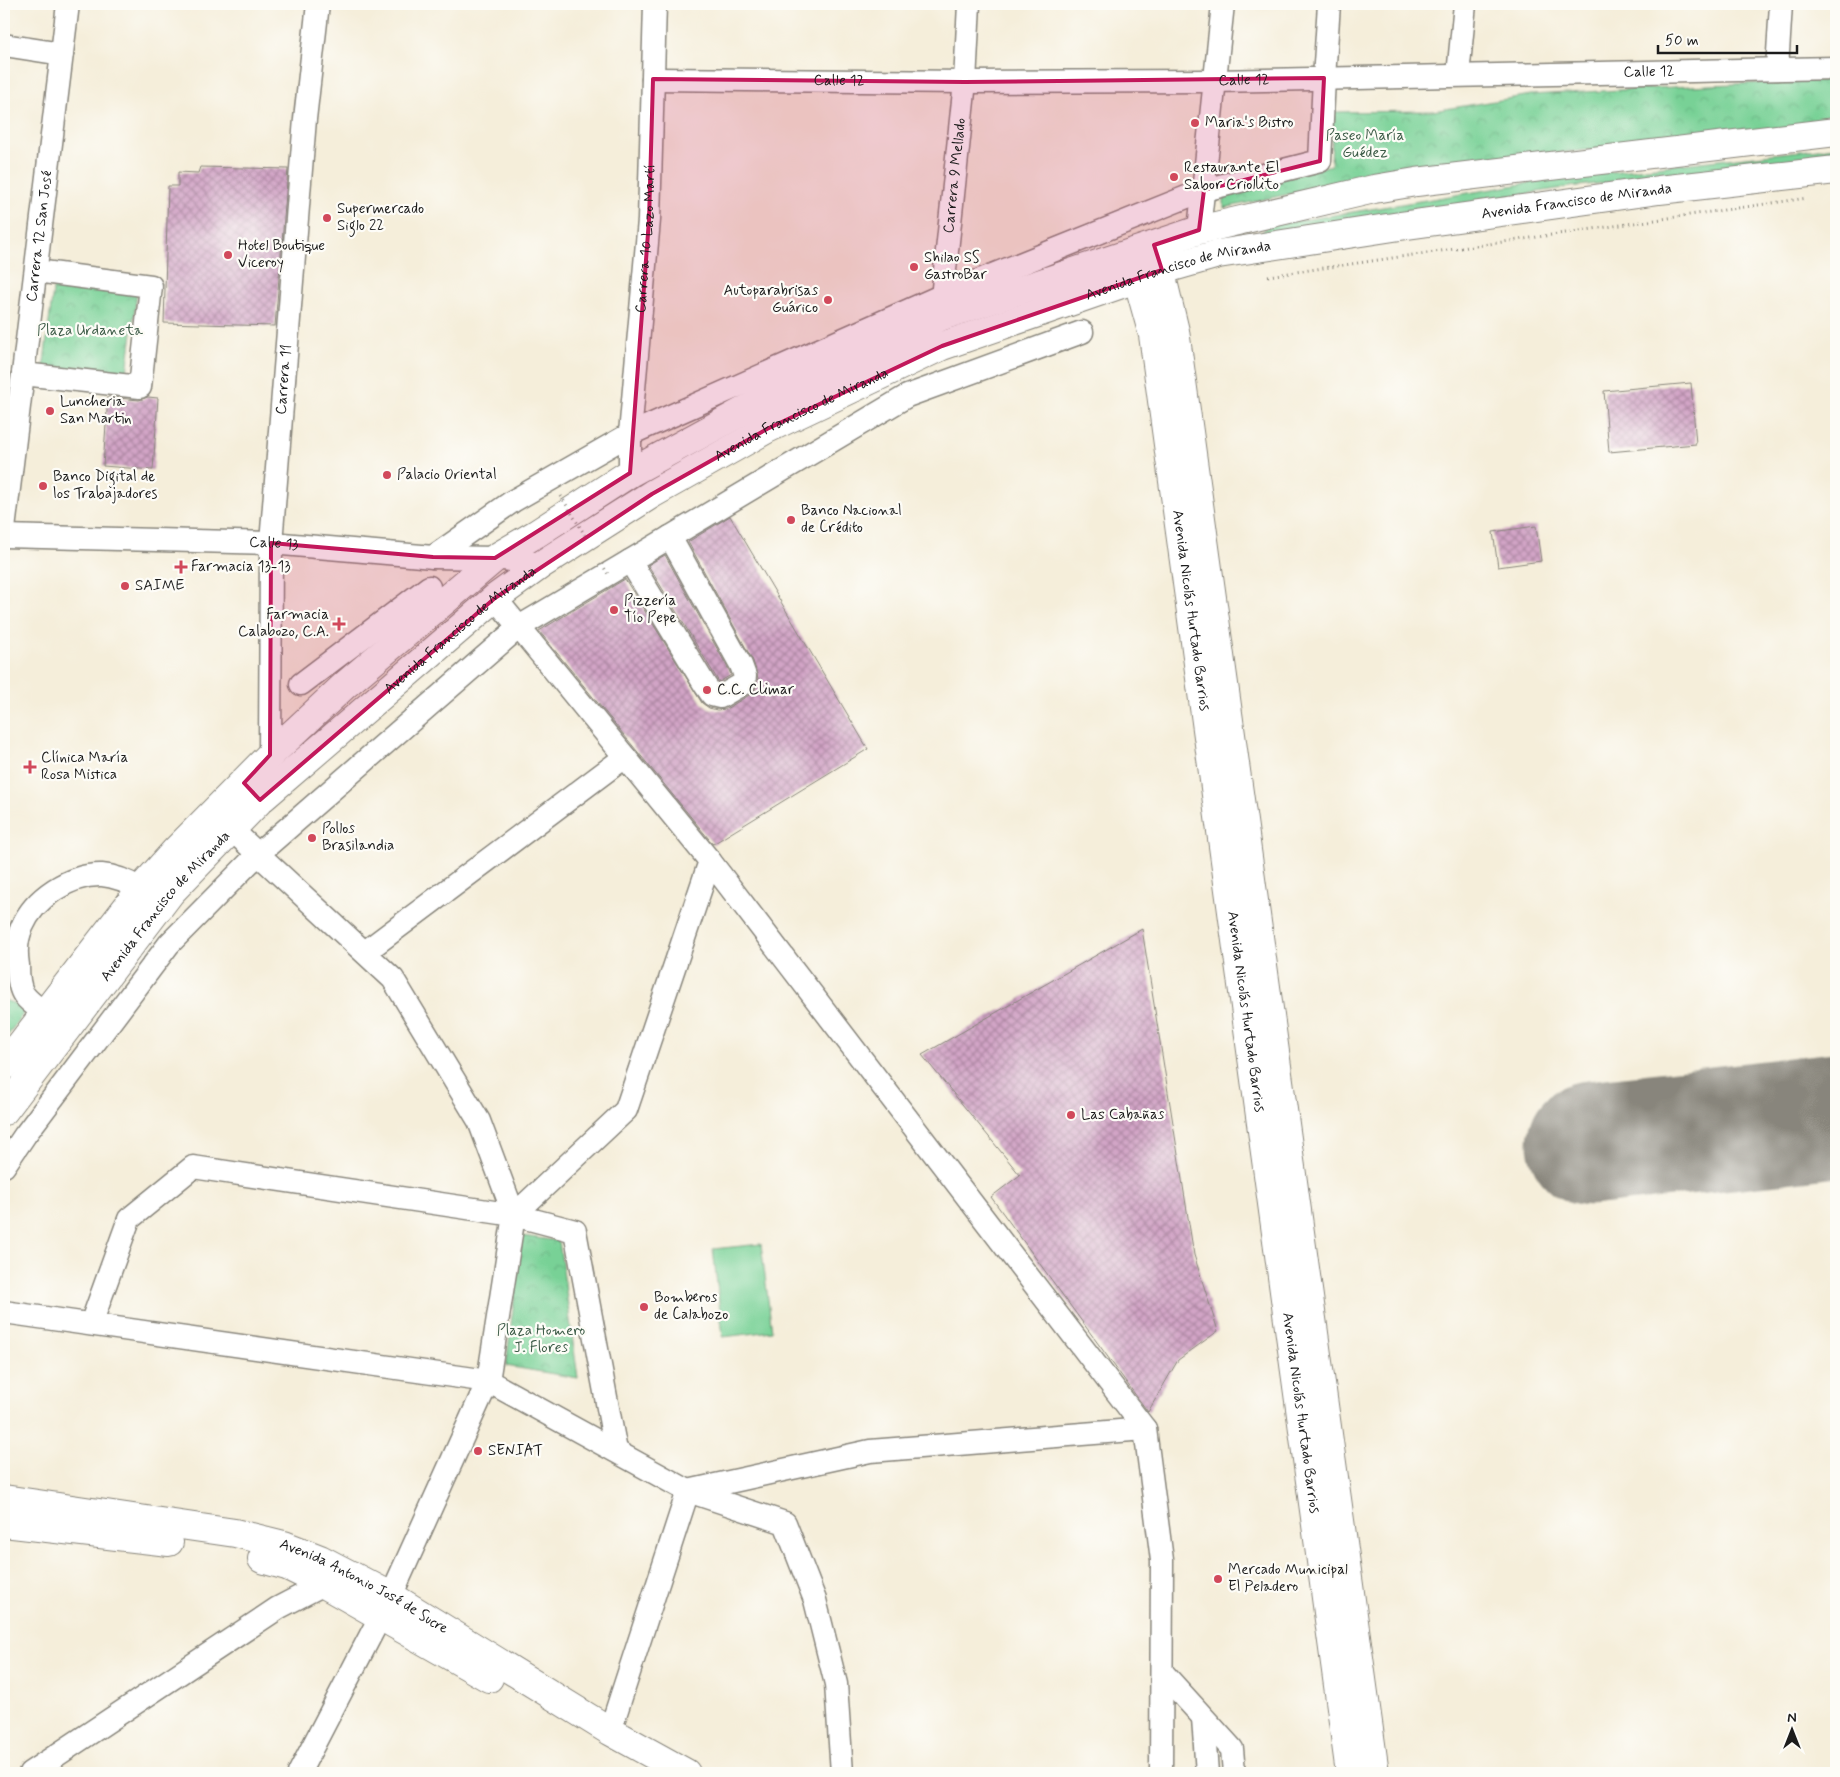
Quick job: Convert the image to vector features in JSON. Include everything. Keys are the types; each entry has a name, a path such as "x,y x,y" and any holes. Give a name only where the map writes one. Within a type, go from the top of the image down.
{"main road":[{"name":"Avenida Francisco de Miranda","path":"4,1066 141,889 175,851 495,598 542,564 652,494 767,429 942,346 1146,262 1199,230 1374,189 1416,182 1836,132"},
{"name":"Avenida Francisco de Miranda","path":"4,1111 171,892 231,829 270,755 345,685 410,615 495,558 630,474 758,403 942,306 1146,262 1218,254 1400,226 1659,190 1836,170"},
{"name":"Avenida Nicolás Hurtado Barrios","path":"1146,262 1153,335 1350,1773"},
{"name":"Avenida Nicolás Hurtado Barrios","path":"1146,262 1175,330 1375,1773"},
{"name":"Avenida Antonio José de Sucre","path":"4,1499 235,1533 276,1543 320,1559 511,1690 648,1773"},
{"name":"Avenida Antonio José de Sucre","path":"4,1523 193,1544 240,1553 288,1566 324,1584 386,1606 686,1773"}],"street":[{"name":"Carrera 12 San José","path":"4,529 68,4"},
{"name":"Carrera 11","path":"270,755 271,543 304,119 318,4"},
{"name":"Carrera 10 Lazo Martí","path":"630,474 630,434 649,220 655,4"},
{"name":"Carrera 9 Mellado","path":"942,346 942,306 965,82 970,4"},
{"path":"1199,230 1223,4"},
{"path":"1324,78 1329,4"},
{"path":"1458,75 1465,4"},
{"path":"1777,69 1781,4"},
{"path":"4,45 62,54"},
{"name":"Calle 12","path":"653,79 965,82 1214,81 1836,68"},
{"name":"Avenida Francisco de Miranda","path":"433,558 513,501 630,434 942,306 1204,190 1320,161 1324,78"},
{"path":"23,374 140,387 151,286 36,271"},
{"name":"Avenida Francisco de Miranda","path":"4,1166 25,1135 169,944 258,854 519,627 907,396 1082,332"},
{"name":"Calle 13","path":"4,536 271,543 433,558 495,558 542,564"},
{"path":"630,561 712,695 720,697 744,683 745,676 741,665 670,537"},
{"name":"Avenida Francisco de Miranda","path":"301,684 328,664 410,615 429,587"},
{"path":"495,598 710,861 1146,1429 1162,1560 1162,1773"},
{"path":"328,664 345,685"},
{"path":"365,952 625,758"},
{"path":"231,829 393,979 479,1121 514,1215 488,1381 386,1606 299,1773"},
{"path":"514,1215 626,1110 710,861"},
{"path":"45,1013 24,995 19,979 13,926 52,891 81,877 102,875 114,877 141,889"},
{"path":"91,1324 130,1219 193,1167 514,1215 575,1231 616,1451"},
{"path":"4,1312 488,1381 688,1491 785,1523 815,1600 836,1684 842,1773"},
{"path":"688,1491 870,1451 1146,1429"},
{"path":"610,1731 688,1491"},
{"path":"30,1773 278,1608 324,1584"},
{"path":"1162,1672 1232,1750 1234,1773"},
{"path":"1203,1718 1207,1773"}],"path":[{"path":"1268,276 1817,197"},
{"path":"561,496 586,537"},
{"path":"602,564 609,576"}],"highlighted area":[{"path":"1324,78 1320,161 1204,190 1199,230 1154,245 1162,270 942,346 767,429 652,494 495,598 260,800 244,783 270,755 271,543 433,557 495,558 630,473 649,220 653,79 965,82"}],"green space":[{"name":"Paseo María Guédez","path":"1836,80 1836,124 1406,169 1224,208 1224,195 1331,165 1333,112 1433,111 1531,95"},
{"path":"1836,147 1836,157 1569,187 1256,238 1268,226 1565,177"},
{"name":"Plaza Urdaneta","path":"54,282 137,293 126,380 43,370"},
{"path":"4,1000 27,1008 4,1041"},
{"name":"Plaza Homero J. Flores","path":"522,1236 559,1241 578,1378 506,1366"},
{"path":"761,1244 772,1331 723,1337 713,1249"}],"building":[{"name":"Hotel Boutique Viceroy","path":"200,167 288,169 275,326 164,323 168,186 178,186 178,172 198,173"},
{"path":"1691,383 1696,444 1609,452 1604,391"},
{"path":"108,397 139,400 148,397 158,398 153,470 103,466"},
{"name":"C.C. Climar","path":"730,516 868,749 713,844 539,631 625,579 702,703 709,708 717,710 726,709 751,694 755,690 758,678 753,661 688,542"},
{"path":"1536,526 1541,561 1498,567 1493,532"},
{"path":"665,555 729,670 731,675 719,682 648,565"},
{"name":"Las Cabañas","path":"1142,929 1194,1255 1218,1331 1178,1360 1148,1412 991,1197 1020,1175 922,1055"}],"runway":[{"path":"1590,1143 1836,1115"}],"place":[{"name":"Maria's Bistro","path":"1195,123"},
{"name":"Restaurante El Sabor Criollito","path":"1174,177"},
{"name":"Supermercado Siglo 22","path":"327,218"},
{"name":"Hotel Boutique Viceroy","path":"228,255"},
{"name":"Shilao SS GastroBar","path":"914,267"},
{"name":"Autoparabrisas Guárico","path":"828,300"},
{"name":"Luncheria San Martin","path":"50,411"},
{"name":"Palacio Oriental","path":"387,475"},
{"name":"Banco Digital de los Trabajadores","path":"43,486"},
{"name":"Banco Nacional de Crédito","path":"791,520"},
{"name":"Farmacia 13-13","path":"181,567"},
{"name":"SAIME","path":"125,586"},
{"name":"Pizzería Tío Pepe","path":"614,610"},
{"name":"Farmacia Calabozo, C.A.","path":"339,624"},
{"name":"C.C. Climar","path":"707,690"},
{"name":"Clínica María Rosa Mistica","path":"30,767"},
{"name":"Pollos Brasilandia","path":"312,838"},
{"name":"Las Cabañas","path":"1071,1115"},
{"name":"Bomberos de Calabozo","path":"644,1307"},
{"name":"SENIAT","path":"478,1451"},
{"name":"Mercado Municipal El Peladero","path":"1218,1579"}]}
